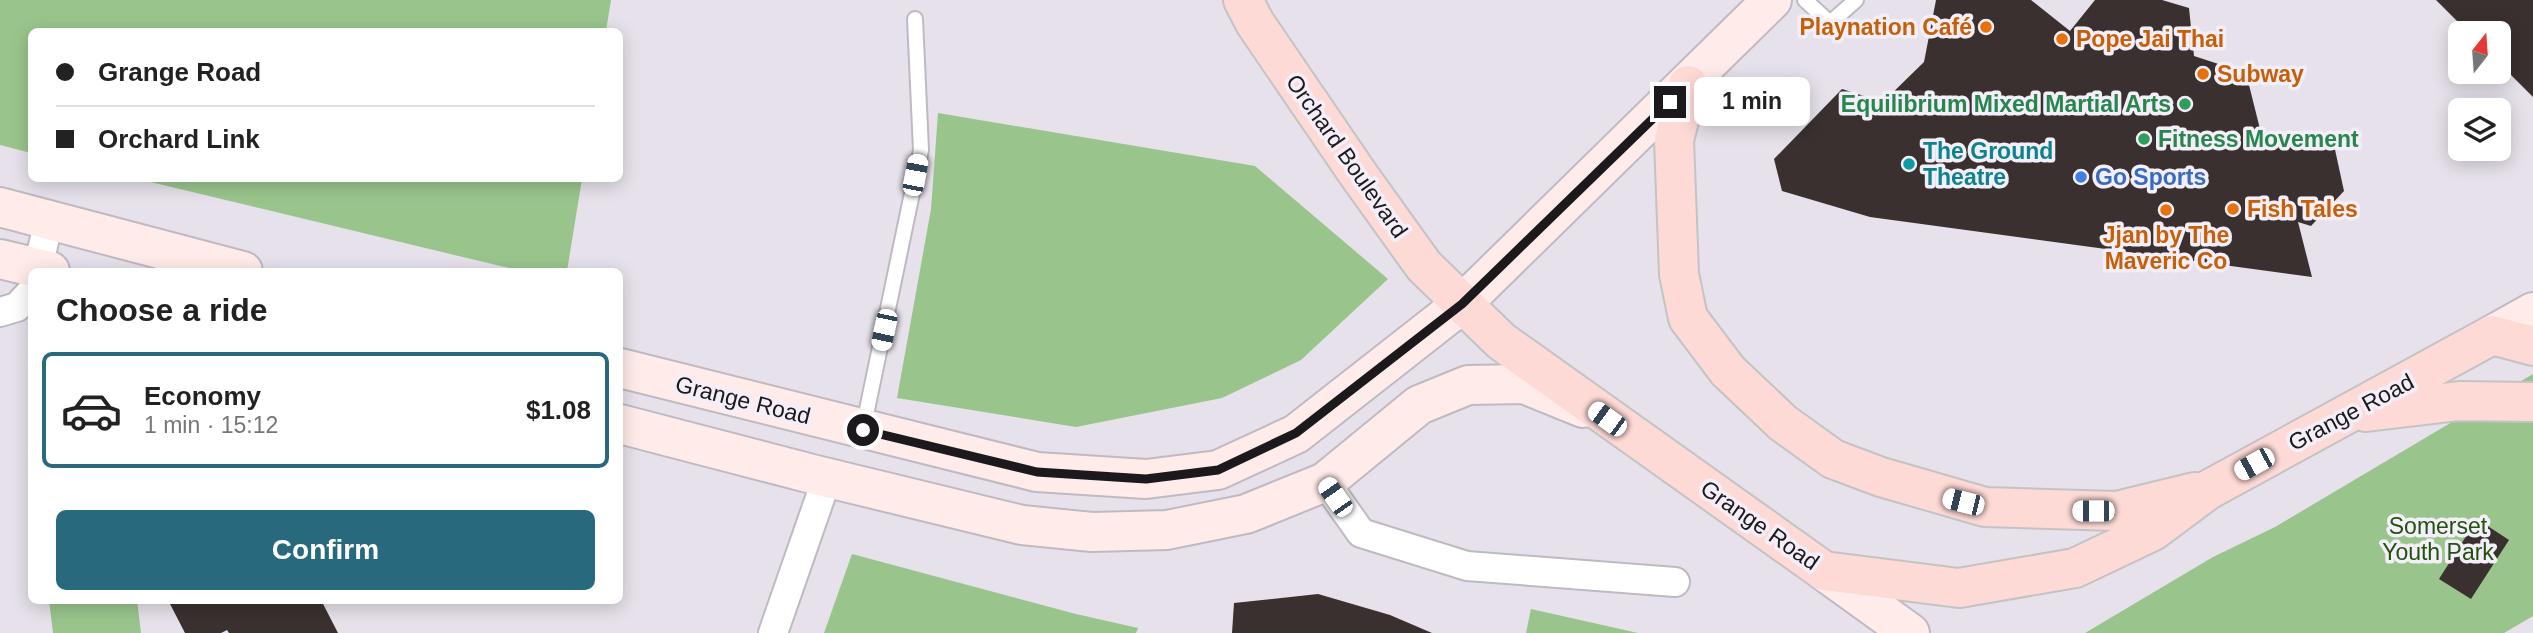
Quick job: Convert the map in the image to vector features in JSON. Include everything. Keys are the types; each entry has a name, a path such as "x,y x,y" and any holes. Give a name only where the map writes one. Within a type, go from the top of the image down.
{"main road":[{"name":"Orchard Boulevard","path":"1243,0 1255,23 1424,266 1462,304"},
{"path":"1462,304 1772,0"},
{"path":"1688,85 1674,140 1679,274 1688,318 1728,371 1783,423 1833,459 1881,477 1985,507 2117,511 2208,489"},
{"path":"0,207 231,268"},
{"path":"0,259 28,270"},
{"name":"Grange Road","path":"623,369 1037,472 1146,479 1218,470 1296,433 1462,304 1501,341 1824,571 1959,588 2075,568 2153,531 2208,489 2533,312"},
{"path":"2493,335 2533,346"},
{"name":"Grange Road","path":"623,425 1022,525 1092,532 1167,530 1246,514 1325,482 1419,405 1468,385 1524,384 1607,419"},
{"path":"2346,414 2459,401 2533,401"},
{"path":"1824,571 1910,633"}],"street":[{"path":"40,268 50,221"},
{"path":"0,312 17,307 28,291"},
{"path":"773,633 827,478"},
{"path":"1325,482 1361,533 1467,566 1675,582"}],"lane":[{"path":"1805,0 1829,23 1856,0"},
{"path":"863,430 920,149 915,19"}],"green space":[{"path":"0,0 611,0 606,28 28,28 28,152 0,145"},
{"path":"938,113 1255,166 1388,279 1301,360 1222,398 1076,427 897,398 931,209"},
{"path":"150,182 581,182 567,268 509,268"},
{"name":"Somerset Youth Park","path":"2533,374 2533,616 2504,633 2085,633 2213,557 2275,527"},
{"path":"852,554 1138,628 1136,633 824,633"},
{"path":"49,604 137,604 141,633 53,633"},
{"path":"1531,609 1638,633 1526,633"}],"building":[{"path":"1936,0 2031,0 2070,31 2095,0 2162,0 2189,8 2194,56 2246,73 2262,137 2277,142 2289,133 2334,145 2344,191 2311,226 2298,222 2312,277 1870,217 1782,191 1774,159 1842,89 1883,102 1924,62"},
{"path":"2436,0 2533,0 2533,97 2511,75 2511,21 2457,21"},
{"path":"2477,519 2509,540 2471,599 2439,579"},
{"path":"1318,594 1390,615 1432,633 1232,633 1234,603"},
{"path":"170,604 323,604 338,633 229,633 227,630 221,633 185,633"}],"place":[{"name":"Playnation Café","path":"1986,27"},
{"name":"Pope Jai Thai","path":"2062,39"},
{"name":"Subway","path":"2203,74"},
{"name":"Equilibrium Mixed Martial Arts","path":"2185,104"},
{"name":"Fitness Movement","path":"2144,139"},
{"name":"The Ground Theatre","path":"1909,164"},
{"name":"Go Sports","path":"2081,177"},
{"name":"Fish Tales","path":"2233,209"},
{"name":"Jjan by The Maveric Co","path":"2166,210"}],"route":[{"path":"863,430 1037,472 1146,479 1218,470 1296,433 1462,304 1670,102"}]}
